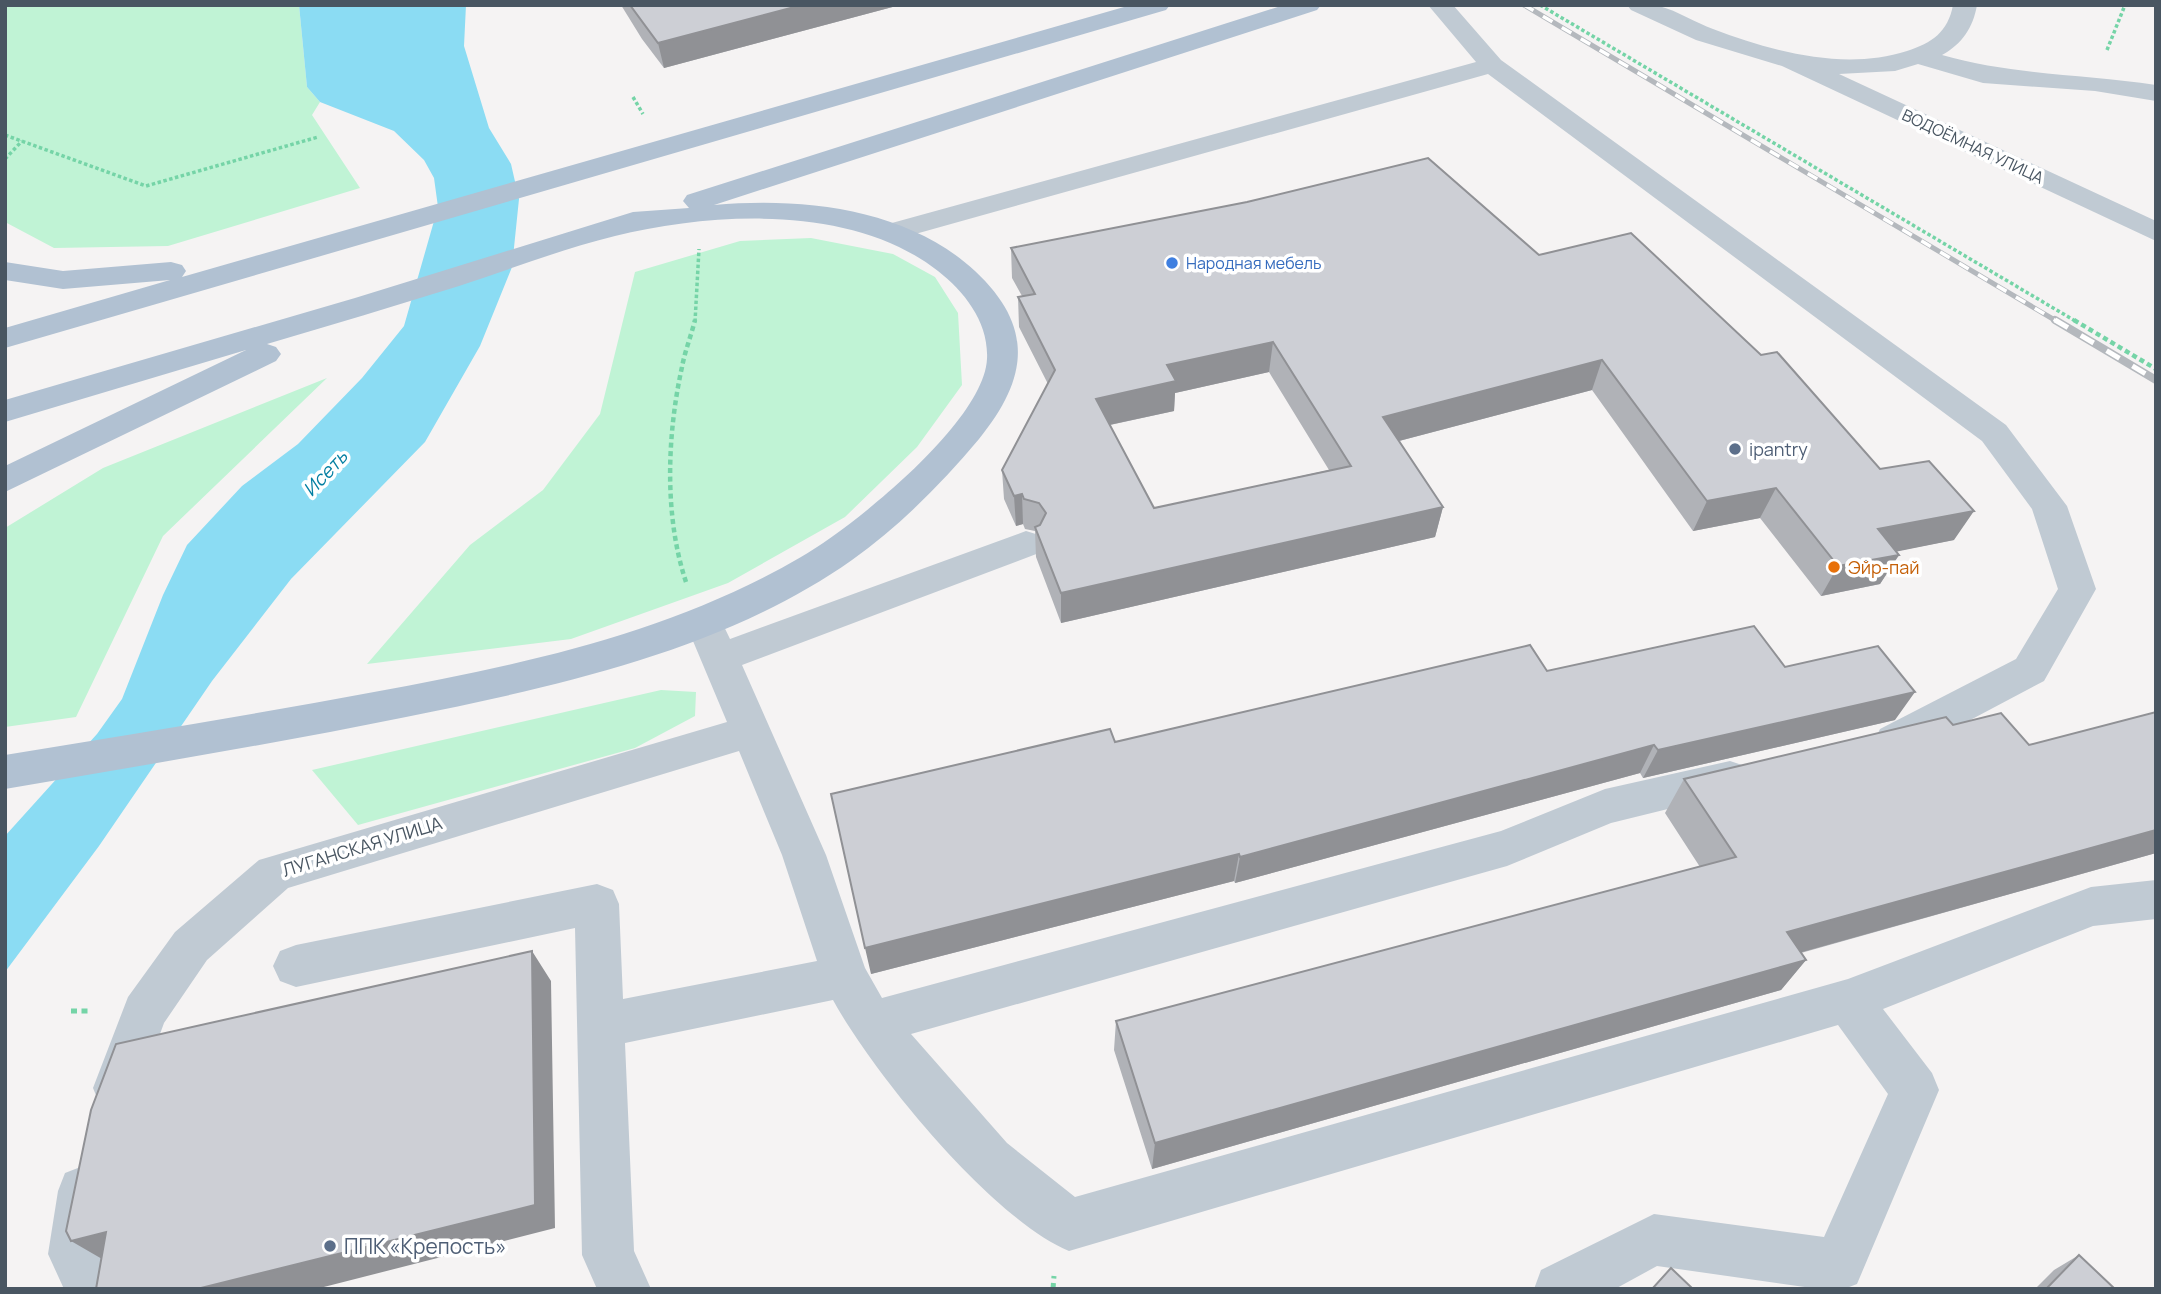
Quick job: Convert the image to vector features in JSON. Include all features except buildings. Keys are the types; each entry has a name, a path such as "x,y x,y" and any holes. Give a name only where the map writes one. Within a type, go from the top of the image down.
{"main road":[{"path":"5,338 738,124 1158,5"},
{"path":"5,411 366,305 1309,5"},
{"path":"5,772 334,717 544,672 624,650 712,640 775,588 841,551 922,479 978,419 998,387 1004,359 1000,334 989,306 963,276 932,252 891,232 812,213 694,215 618,226"},
{"path":"5,271 63,280 131,277 284,257"},
{"path":"5,480 366,305"}],"street":[{"path":"1440,5 1492,65 1994,433 2049,506 2077,589 2030,670 1900,739 1860,749"},
{"path":"1639,5 1718,40 1790,60 1847,66 1893,63 1941,46 1958,31 1965,5"},
{"path":"1919,56 1983,75 2095,83 2156,93"},
{"name":"ВОДОЁМНАЯ УЛИЦА","path":"1790,60 2156,232"},
{"path":"891,232 1400,101 1492,65"},
{"path":"1026,544 712,640 804,855 845,976 871,1023 989,1161 1069,1225 1848,1002 2091,907 2156,900"},
{"name":"ЛУГАНСКАЯ УЛИЦА","path":"92,1289 74,1254 85,1175 145,1012 191,946 274,873 753,731"},
{"path":"871,1023 1507,848 1605,807 1766,770"},
{"path":"296,967 597,904 608,1255 625,1289"},
{"path":"601,1026 845,976"},
{"path":"1560,1289 1654,1240 1841,1277 1915,1090 1848,1002"}],"path":[{"path":"1540,5 2156,369"},
{"path":"633,97 648,122"},
{"path":"5,135 146,186 318,137"},
{"path":"5,159 22,141"},
{"path":"694,215 701,236 695,272 696,313 681,372 671,472 677,563 712,640"}],"green space":[{"path":"5,5 299,5 307,87 320,102 312,115 360,188 168,246 54,248 5,222"},
{"path":"811,238 893,254 935,277 958,313 962,385 917,447 845,517 728,583 571,639 367,664 470,545 543,490 600,414 635,272 740,241"},
{"path":"327,378 163,536 76,717 5,727 5,528 103,468"},
{"path":"661,690 696,692 695,716 635,748 358,825 312,770"}],"water":[{"name":"Исеть","path":"299,5 466,5 464,46 489,128 511,164 519,199 512,267 480,346 425,442 291,579 212,681 99,846 5,972 5,836 97,734 122,699 163,595 187,545 242,486 298,444 362,378 404,326 438,207 434,178 424,160 394,131 320,102 307,87"}],"railway":[{"path":"1524,5 2058,322"},
{"path":"2055,320 2156,380"}],"place":[{"name":"Народная мебель","path":"1172,263"},
{"name":"ipantry","path":"1735,449"},
{"name":"Эйр-пай","path":"1834,567"},
{"name":"ППК «Крепость»","path":"330,1246"}]}
